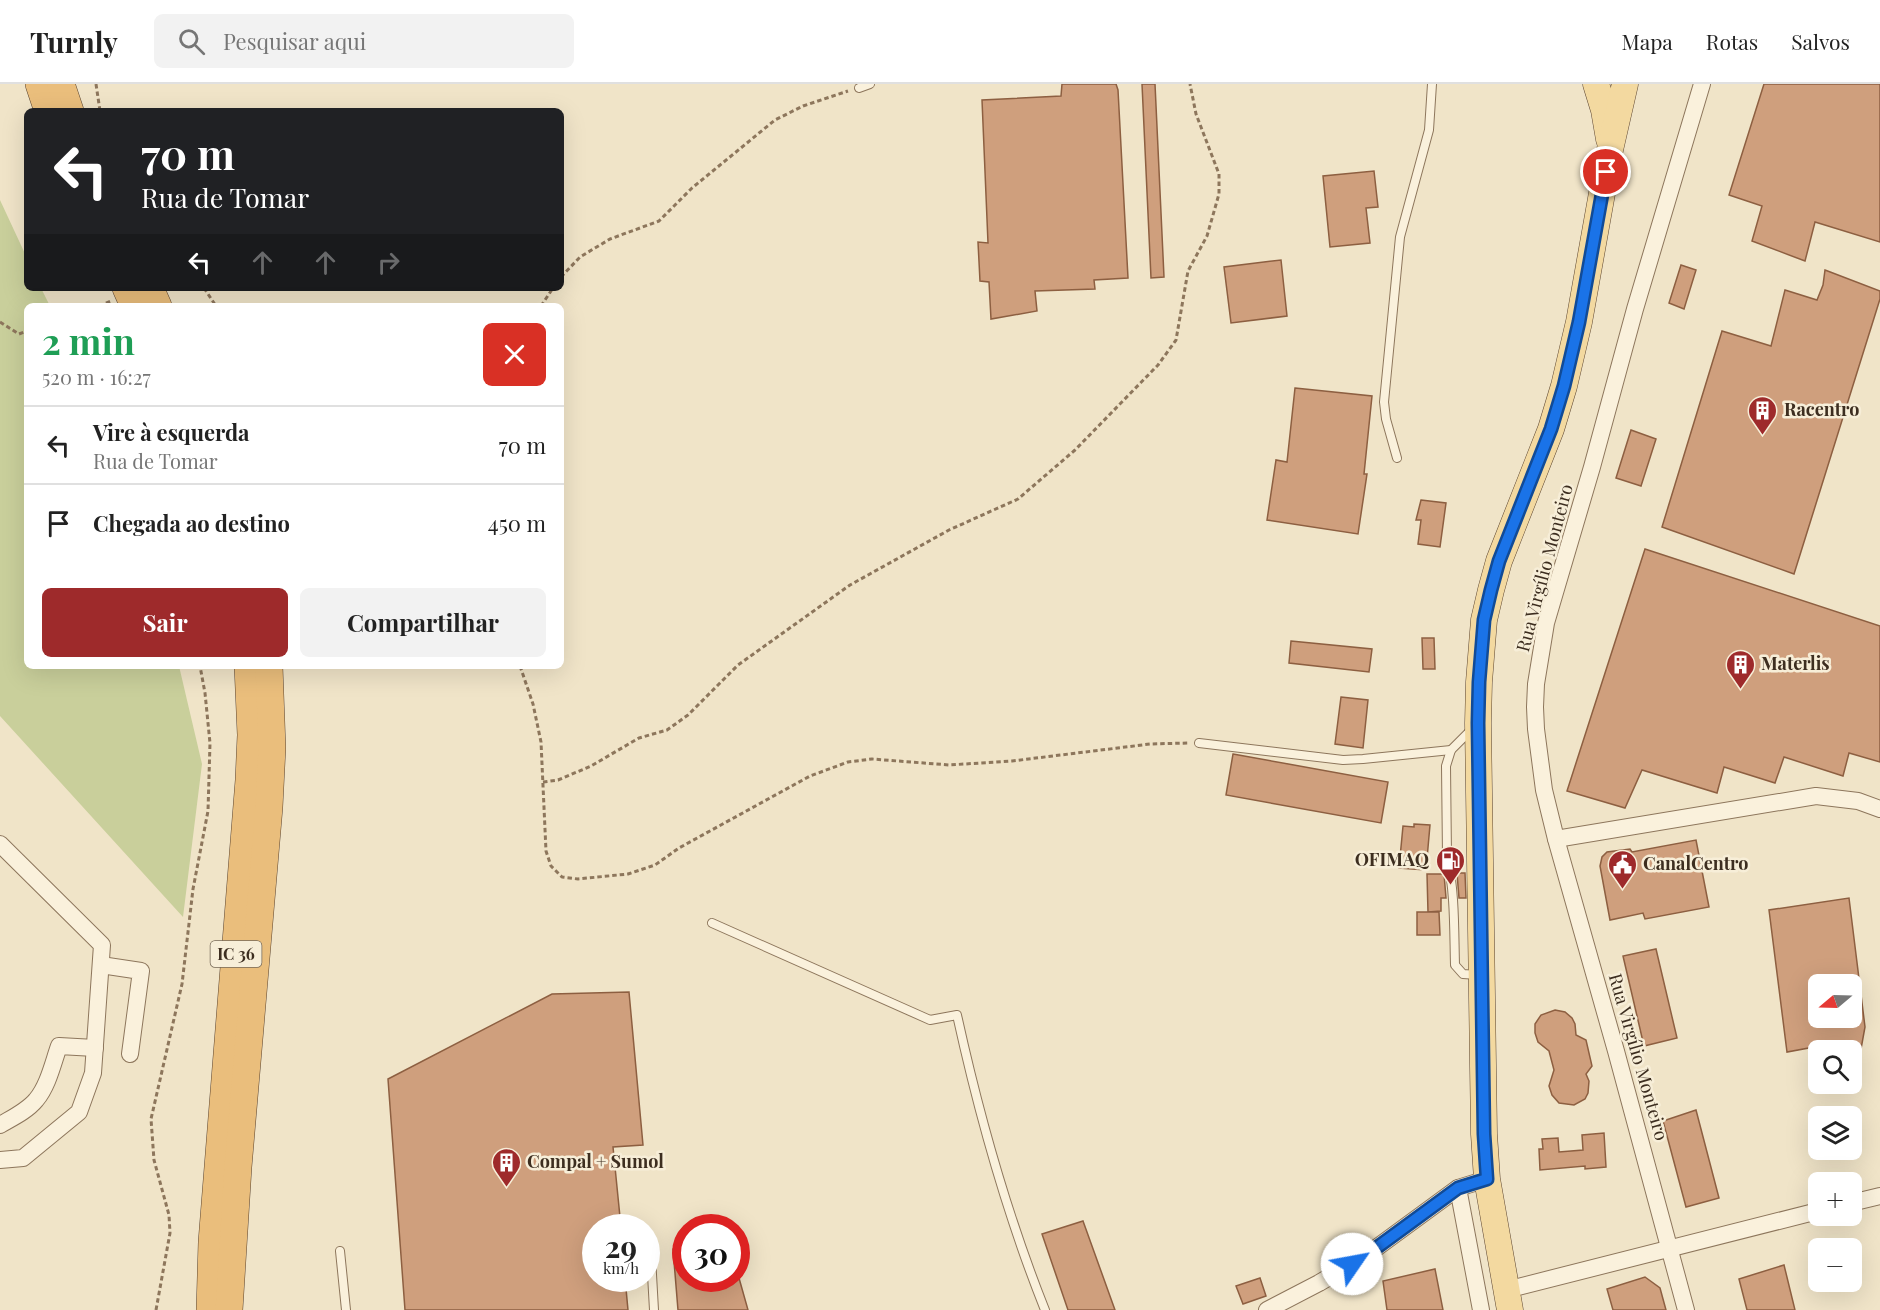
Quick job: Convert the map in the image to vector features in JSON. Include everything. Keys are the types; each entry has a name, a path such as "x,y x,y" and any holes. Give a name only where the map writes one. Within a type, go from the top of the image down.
{"highway":[{"path":"39,84 47,108"},
{"path":"61,84 69,108"},
{"name":"IC 36","path":"210,1310 212,1242 249,780 251,735 248,669"},
{"name":"IC 36","path":"229,1310 238,1167 269,807 272,748 269,669"}],"main road":[{"path":"1596,84 1608,133 1609,154"},
{"path":"1508,1300 1487,1179 1484,1134 1478,723 1484,620 1499,561 1551,429 1564,386 1579,322 1609,154 1625,84"}],"street":[{"name":"Rua Virgílio Monteiro","path":"1686,1310 1544,790 1536,729 1536,684 1544,632 1635,309 1702,84"},
{"path":"1556,839 1816,796 1858,801 1880,809"},
{"path":"0,844 102,945 93,1073 79,1112 23,1158 0,1160"},
{"path":"101,965 141,971 130,1054"},
{"path":"0,1125 37,1100 59,1046 95,1048"},
{"path":"1267,1310 1319,1284 1368,1254 1458,1188 1487,1179"},
{"path":"1458,1188 1481,1310"},
{"path":"1862,1200 1880,1196"},
{"path":"1508,1300 1671,1249 1808,1215"}],"lane":[{"path":"859,88 870,84"},
{"path":"1397,458 1386,419 1384,402 1400,237 1429,130 1432,84"},
{"path":"1478,723 1451,750 1445,778 1447,856 1452,893 1455,965 1463,974 1482,975"},
{"path":"1198,743 1343,760 1451,750"},
{"path":"712,923 930,1020 957,1015 973,1088 1025,1260 1045,1310"},
{"path":"340,1251 346,1310"},
{"path":"653,1292 654,1310"}],"path":[{"path":"96,84 100,108"},
{"path":"543,782 558,780 591,766 639,738 667,730 688,715 738,665 850,585 949,530 1018,499 1074,450 1158,365 1176,340 1188,271 1208,236 1220,194 1219,174 1196,114 1190,84"},
{"path":"564,274 580,257 610,239 659,221 692,188 775,120 803,106 859,88"},
{"path":"108,303 124,298"},
{"path":"0,322 19,334 24,332"},
{"path":"156,1310 170,1233 169,1215 154,1160 151,1119 182,984 193,889 208,811 210,743 201,669"},
{"path":"521,669 533,704 541,742 546,851 551,866 562,877 578,879 628,874 655,865 679,848 810,776 848,762 872,759 949,765 1012,761 1150,744 1198,743"}],"green space":[{"path":"0,200 24,252 24,291 42,291 48,303 24,303 24,669 180,669 202,764 183,917 0,716"}],"building":[{"path":"1062,84 1116,84 1128,278 1094,280 1095,289 1035,291 1037,311 991,319 989,282 980,281 978,242 988,243 982,100 1061,96"},
{"path":"1142,84 1155,84 1164,277 1151,278"},
{"path":"1764,84 1880,84 1880,242 1815,222 1805,261 1752,241 1762,206 1729,195"},
{"path":"1374,171 1378,207 1366,208 1370,243 1330,247 1323,176"},
{"path":"1281,260 1287,316 1231,323 1224,267"},
{"path":"1681,265 1696,270 1684,309 1669,303"},
{"name":"Racentro","path":"1825,270 1880,291 1880,299 1794,574 1662,527 1722,331 1771,346 1785,290 1817,300 1823,285"},
{"path":"1295,388 1372,396 1364,474 1367,474 1358,534 1267,520 1276,460 1287,462"},
{"path":"1631,430 1656,439 1641,486 1616,478"},
{"path":"1421,500 1446,503 1440,547 1418,544 1421,520 1416,520"},
{"name":"Materlis","path":"1645,549 1880,626 1880,762 1849,753 1843,776 1784,757 1775,783 1724,767 1717,793 1642,770 1625,808 1567,791"},
{"path":"1422,638 1434,638 1435,669 1423,669"},
{"path":"1291,641 1372,649 1369,672 1289,663"},
{"path":"1341,697 1368,700 1363,748 1335,744"},
{"path":"1233,754 1388,782 1381,823 1226,795"},
{"path":"1414,824 1430,825 1426,870 1399,868 1403,826 1414,827"},
{"name":"CanalCentro","path":"1696,840 1709,907 1645,919 1643,913 1610,920 1600,866 1602,857 1607,852 1630,849 1632,852"},
{"path":"1457,873 1465,873 1466,898 1459,898"},
{"path":"1427,874 1444,874 1446,898 1441,898 1441,911 1428,912"},
{"path":"1849,898 1858,974 1808,974 1808,1028 1862,1028 1862,1003 1865,1027 1862,1044 1862,1040 1808,1040 1808,1048 1787,1052 1769,910"},
{"path":"1417,912 1439,912 1440,935 1417,935"},
{"path":"1656,949 1677,1038 1644,1046 1623,956"},
{"name":"Compal + Sumol","path":"629,992 643,1145 613,1147 620,1214 582,1214 582,1292 626,1292 628,1310 405,1310 388,1079 552,994"},
{"path":"1555,1010 1565,1012 1572,1018 1576,1035 1586,1040 1592,1066 1586,1074 1589,1081 1588,1093 1585,1099 1574,1105 1559,1103 1552,1095 1549,1086 1554,1070 1549,1051 1538,1042 1535,1033 1535,1024 1541,1015"},
{"path":"1696,1110 1719,1198 1686,1207 1663,1121"},
{"path":"1604,1133 1606,1167 1585,1169 1585,1166 1540,1170 1539,1149 1543,1149 1542,1139 1558,1138 1559,1152 1583,1150 1582,1135"},
{"path":"1083,1221 1115,1310 1068,1310 1042,1234"},
{"path":"1784,1265 1795,1310 1747,1310 1739,1279"},
{"path":"1435,1269 1443,1310 1387,1310 1383,1281"},
{"path":"1645,1277 1660,1288 1666,1310 1613,1310 1607,1289"},
{"path":"1260,1278 1266,1296 1243,1304 1236,1286"},
{"path":"677,1292 743,1292 748,1310 678,1310"}],"place":[{"name":"Racentro","path":"1763,436"},
{"name":"Materlis","path":"1740,690"},
{"name":"OFIMAQ","path":"1450,886"},
{"name":"CanalCentro","path":"1622,890"},
{"name":"Compal + Sumol","path":"506,1188"}],"route":[{"path":"1352,1264 1458,1188 1487,1179 1484,1134 1478,723 1484,620 1499,561 1551,429 1564,386 1579,322 1606,172"}]}
